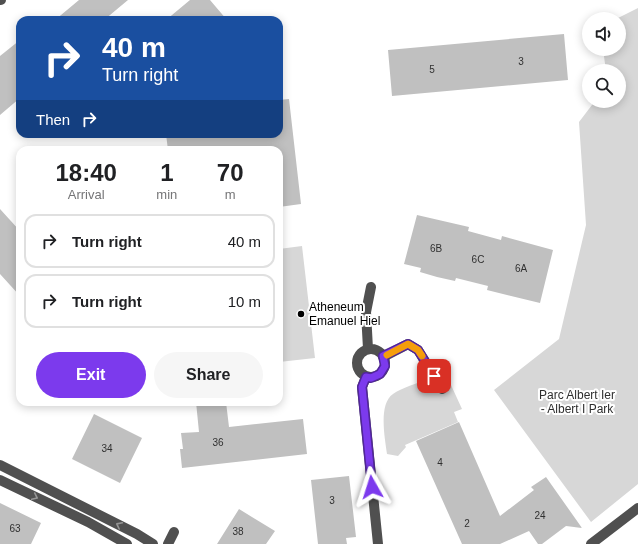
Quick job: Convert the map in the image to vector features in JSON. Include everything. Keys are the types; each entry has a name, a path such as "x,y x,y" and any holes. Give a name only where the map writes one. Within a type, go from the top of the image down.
{"street":[{"path":"368,349 366,312 371,287"},
{"path":"383,356 408,344 418,350 442,389"},
{"path":"368,349 377,350 383,356 385,366 380,374 371,378 366,377 357,369 356,363 358,356 368,349"},
{"path":"366,377 362,387 378,544"},
{"path":"0,466 153,544"},
{"path":"0,480 88,522 127,544"},
{"path":"591,544 638,508"},
{"path":"168,544 174,532"}],"green space":[{"name":"Parc Albert Ier - Albert I Park","path":"638,8 638,484 591,522 494,390 559,339 586,225 579,122 590,108 626,108 626,64 605,64 604,56 626,56 626,14"},
{"path":"302,246 315,358 283,362 283,248"},
{"path":"428,379 435,393 451,385 462,409 454,412 458,422 405,445 406,447 398,456 387,454 384,431 384,413 385,405 388,399 400,390"}],"building":[{"path":"79,0 128,0 109,16 60,16"},
{"path":"190,0 210,0 224,16 171,16"},
{"path":"564,34 568,80 392,96 388,50"},
{"path":"16,43 16,101 0,115 0,56"},
{"path":"289,99 301,204 283,206 283,146 168,146 166,138 283,138 283,100"},
{"path":"0,209 16,227 16,292 0,274"},
{"path":"417,215 469,227 468,231 501,240 502,236 553,250 540,303 487,290 488,286 456,278 455,281 437,277 420,272 421,268 404,264"},
{"path":"196,406 226,406 229,427 303,419 307,454 182,468 180,449 183,449 181,433 199,432"},
{"path":"94,414 142,438 120,483 72,459"},
{"path":"459,422 500,516 534,490 531,487 546,477 582,528 566,526 542,544 538,544 529,531 500,544 462,544 416,441"},
{"path":"349,476 356,537 346,538 347,544 318,544 311,480"},
{"path":"0,503 41,523 31,544 0,544"},
{"path":"239,509 275,531 266,544 217,544"}],"slow traffic":[{"path":"387,355 408,344 418,350 422,356"}],"place":[{"name":"Atheneum Emanuel Hiel","path":"301,314"}],"route":[{"path":"372,487 362,387 366,377 376,377 380,374 385,366 383,356 408,344 418,350 434,376"}]}
